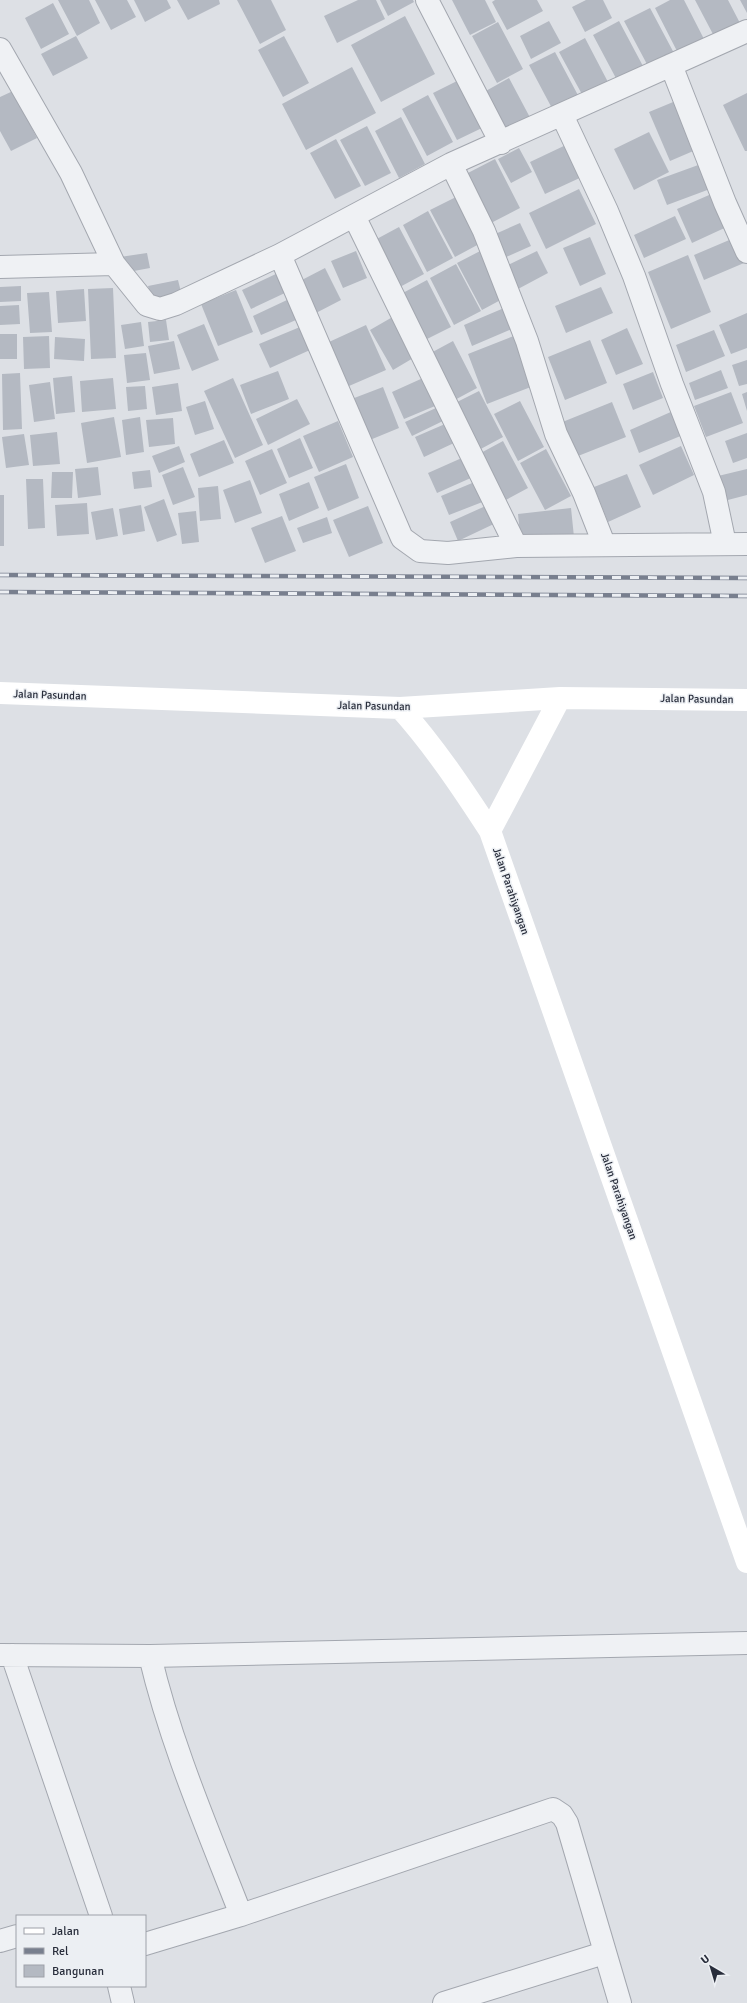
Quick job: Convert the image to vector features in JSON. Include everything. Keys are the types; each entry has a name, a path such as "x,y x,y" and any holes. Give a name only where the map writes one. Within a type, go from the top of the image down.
{"street":[{"path":"427,0 501,143"},
{"path":"0,49 71,173 114,264 147,305 160,309 176,304 280,254 451,164 501,143 747,31"},
{"path":"671,65 725,203 747,252"},
{"path":"562,115 634,276 672,384 714,492 725,544"},
{"path":"451,164 484,230 528,342 556,434 584,493 604,544"},
{"path":"354,216 516,546"},
{"path":"280,254 402,538 420,551 448,553 516,546 604,544 747,544"},
{"path":"0,266 114,264"},
{"name":"Jalan Pasundan","path":"0,694 400,708 560,698 747,700"},
{"path":"490,831 560,698"},
{"name":"Jalan Parahiyangan","path":"400,708 429,742 490,831 747,1562"},
{"path":"99,1915 6,1655 150,1656 747,1643"},
{"path":"150,1656 167,1716 241,1915"},
{"path":"146,1944 241,1915 554,1809 562,1815 566,1823 620,2003"},
{"path":"0,1940 16,1936"},
{"path":"444,2003 604,1953"},
{"path":"119,1987 123,2003"}],"building":[{"path":"58,0 89,0 100,23 77,36"},
{"path":"95,0 127,0 136,17 111,30"},
{"path":"134,0 167,0 171,8 145,22"},
{"path":"177,0 219,0 220,4 188,20"},
{"path":"237,0 271,0 286,30 260,44"},
{"path":"358,0 376,0 385,19 337,43 324,16"},
{"path":"380,0 413,0 414,2 388,16"},
{"path":"452,0 485,0 496,22 470,35"},
{"path":"495,0 537,0 543,11 507,30 492,2"},
{"path":"586,0 603,0 612,18 585,32 572,7"},
{"path":"670,0 684,0 705,41 679,55 655,8"},
{"path":"695,0 728,0 741,25 715,38"},
{"path":"740,0 747,0 747,13"},
{"path":"53,3 69,34 41,49 25,18"},
{"path":"650,8 675,55 649,68 624,21"},
{"path":"405,16 435,74 381,102 351,45"},
{"path":"549,21 561,43 531,59 520,36"},
{"path":"619,21 644,68 618,82 593,35"},
{"path":"498,22 523,69 497,83 472,36"},
{"path":"76,36 88,58 53,76 41,54"},
{"path":"284,36 309,83 283,97 258,50"},
{"path":"585,38 609,84 584,98 559,52"},
{"path":"555,52 580,99 554,112 529,65"},
{"path":"352,67 376,113 306,150 282,104"},
{"path":"509,78 534,125 508,139 484,92"},
{"path":"459,80 484,127 457,140 433,93"},
{"path":"13,91 37,138 11,151 0,131 0,97"},
{"path":"747,93 747,151 745,151 723,105"},
{"path":"428,95 453,142 427,156 402,109"},
{"path":"678,100 698,149 670,161 649,112"},
{"path":"401,117 425,164 399,178 375,131"},
{"path":"367,126 391,173 365,186 340,140"},
{"path":"649,132 669,172 634,190 614,149"},
{"path":"336,139 361,186 335,199 310,153"},
{"path":"568,144 584,176 545,194 530,162"},
{"path":"519,148 532,172 511,183 498,159"},
{"path":"495,159 520,208 491,223 466,174"},
{"path":"701,164 710,189 667,205 657,180"},
{"path":"579,189 596,224 546,249 529,213"},
{"path":"716,192 731,225 692,243 677,209"},
{"path":"456,197 481,243 455,257 430,210"},
{"path":"428,211 453,258 427,272 403,225"},
{"path":"675,216 686,239 644,258 634,235"},
{"path":"520,223 531,246 504,258 493,235"},
{"path":"399,227 424,274 398,288 373,241"},
{"path":"590,237 606,274 580,286 563,248"},
{"path":"734,238 744,263 704,280 694,255"},
{"path":"484,249 508,296 482,310 457,263"},
{"path":"356,251 367,278 343,288 331,261"},
{"path":"537,251 548,273 518,289 506,266"},
{"path":"147,253 150,268 123,273 120,257"},
{"path":"688,255 711,312 671,329 648,272"},
{"path":"456,264 481,311 454,325 430,278"},
{"path":"325,268 341,300 314,314 298,282"},
{"path":"278,273 287,292 251,309 242,290"},
{"path":"178,280 182,296 152,302 148,286"},
{"path":"427,280 451,327 425,340 401,294"},
{"path":"21,286 21,301 0,302 0,287"},
{"path":"601,287 613,313 566,333 555,306"},
{"path":"113,288 116,358 91,359 88,289"},
{"path":"84,289 86,321 58,323 56,291"},
{"path":"236,290 253,332 218,346 201,304"},
{"path":"49,292 52,332 30,333 27,293"},
{"path":"287,300 296,320 261,335 253,316"},
{"path":"19,305 20,324 0,325 0,306"},
{"path":"504,308 512,329 472,346 464,325"},
{"path":"747,313 747,348 731,354 719,325"},
{"path":"396,315 420,354 393,370 370,330"},
{"path":"166,320 169,340 150,342 148,322"},
{"path":"141,322 144,346 125,349 121,325"},
{"path":"204,324 219,360 192,371 177,335"},
{"path":"366,325 386,370 349,386 329,342"},
{"path":"300,327 310,350 270,368 259,344"},
{"path":"627,328 643,364 616,375 601,340"},
{"path":"714,330 725,356 686,372 676,345"},
{"path":"0,334 17,334 17,359 0,359"},
{"path":"516,335 536,385 487,404 468,354"},
{"path":"49,336 50,368 24,369 23,337"},
{"path":"55,337 85,339 84,361 54,359"},
{"path":"590,340 607,383 565,400 548,357"},
{"path":"174,341 180,369 154,374 148,346"},
{"path":"453,341 477,388 451,402 427,355"},
{"path":"146,353 150,380 127,383 124,355"},
{"path":"747,360 747,384 739,386 732,365"},
{"path":"721,370 728,388 695,400 689,383"},
{"path":"278,371 289,399 251,414 240,385"},
{"path":"653,372 663,398 633,410 623,384"},
{"path":"20,373 22,429 3,430 2,374"},
{"path":"72,376 75,412 56,414 53,378"},
{"path":"113,378 116,409 82,412 80,381"},
{"path":"233,378 263,445 235,458 204,391"},
{"path":"423,378 435,406 404,419 392,392"},
{"path":"50,382 55,419 34,422 29,385"},
{"path":"178,383 182,411 156,415 152,387"},
{"path":"145,386 147,409 128,411 126,387"},
{"path":"383,387 399,428 365,442 349,400"},
{"path":"479,391 503,437 477,451 453,404"},
{"path":"731,392 743,423 706,437 694,406"},
{"path":"747,392 747,411 742,394"},
{"path":"297,399 310,424 268,445 256,419"},
{"path":"205,401 214,429 195,435 186,407"},
{"path":"520,401 544,447 518,461 494,414"},
{"path":"612,402 626,437 573,458 560,423"},
{"path":"436,408 443,421 412,436 405,422"},
{"path":"673,411 683,435 639,453 630,430"},
{"path":"114,417 121,457 87,463 81,423"},
{"path":"140,417 144,452 126,455 122,420"},
{"path":"173,418 175,444 149,447 146,420"},
{"path":"338,421 353,457 319,472 303,436"},
{"path":"445,424 454,443 424,457 415,437"},
{"path":"57,432 60,464 33,466 30,435"},
{"path":"747,433 747,458 733,463 725,441"},
{"path":"24,434 29,465 6,468 2,437"},
{"path":"300,438 313,468 289,478 277,449"},
{"path":"224,440 234,463 199,477 190,454"},
{"path":"503,441 528,488 502,502 477,455"},
{"path":"179,446 185,462 159,473 152,456"},
{"path":"681,446 694,475 653,495 639,465"},
{"path":"272,449 287,483 260,495 245,461"},
{"path":"546,449 571,496 545,510 520,463"},
{"path":"464,457 473,477 437,493 428,473"},
{"path":"346,464 359,498 328,511 314,477"},
{"path":"98,467 101,495 78,498 75,469"},
{"path":"183,467 195,497 173,505 162,475"},
{"path":"747,469 747,495 724,501 718,476"},
{"path":"150,470 152,487 134,489 132,472"},
{"path":"52,472 73,472 72,498 51,498"},
{"path":"627,474 641,507 608,522 594,487"},
{"path":"26,479 43,479 45,528 28,529"},
{"path":"250,480 262,513 235,523 223,490"},
{"path":"477,481 485,501 449,515 441,496"},
{"path":"309,482 319,508 289,521 279,494"},
{"path":"218,486 221,519 200,521 198,488"},
{"path":"0,495 4,495 4,546 0,546"},
{"path":"164,499 177,535 157,542 144,507"},
{"path":"87,503 89,534 57,536 55,505"},
{"path":"490,504 498,522 458,541 450,522"},
{"path":"141,505 145,531 123,535 119,509"},
{"path":"368,506 383,543 349,557 333,520"},
{"path":"113,508 118,536 96,540 91,512"},
{"path":"571,508 574,537 521,544 518,514"},
{"path":"196,511 199,542 182,544 178,513"},
{"path":"282,516 296,551 265,563 251,528"},
{"path":"327,517 332,533 303,543 297,528"}],"railway":[{"path":"0,575 747,578"},
{"path":"0,592 747,596"}]}
